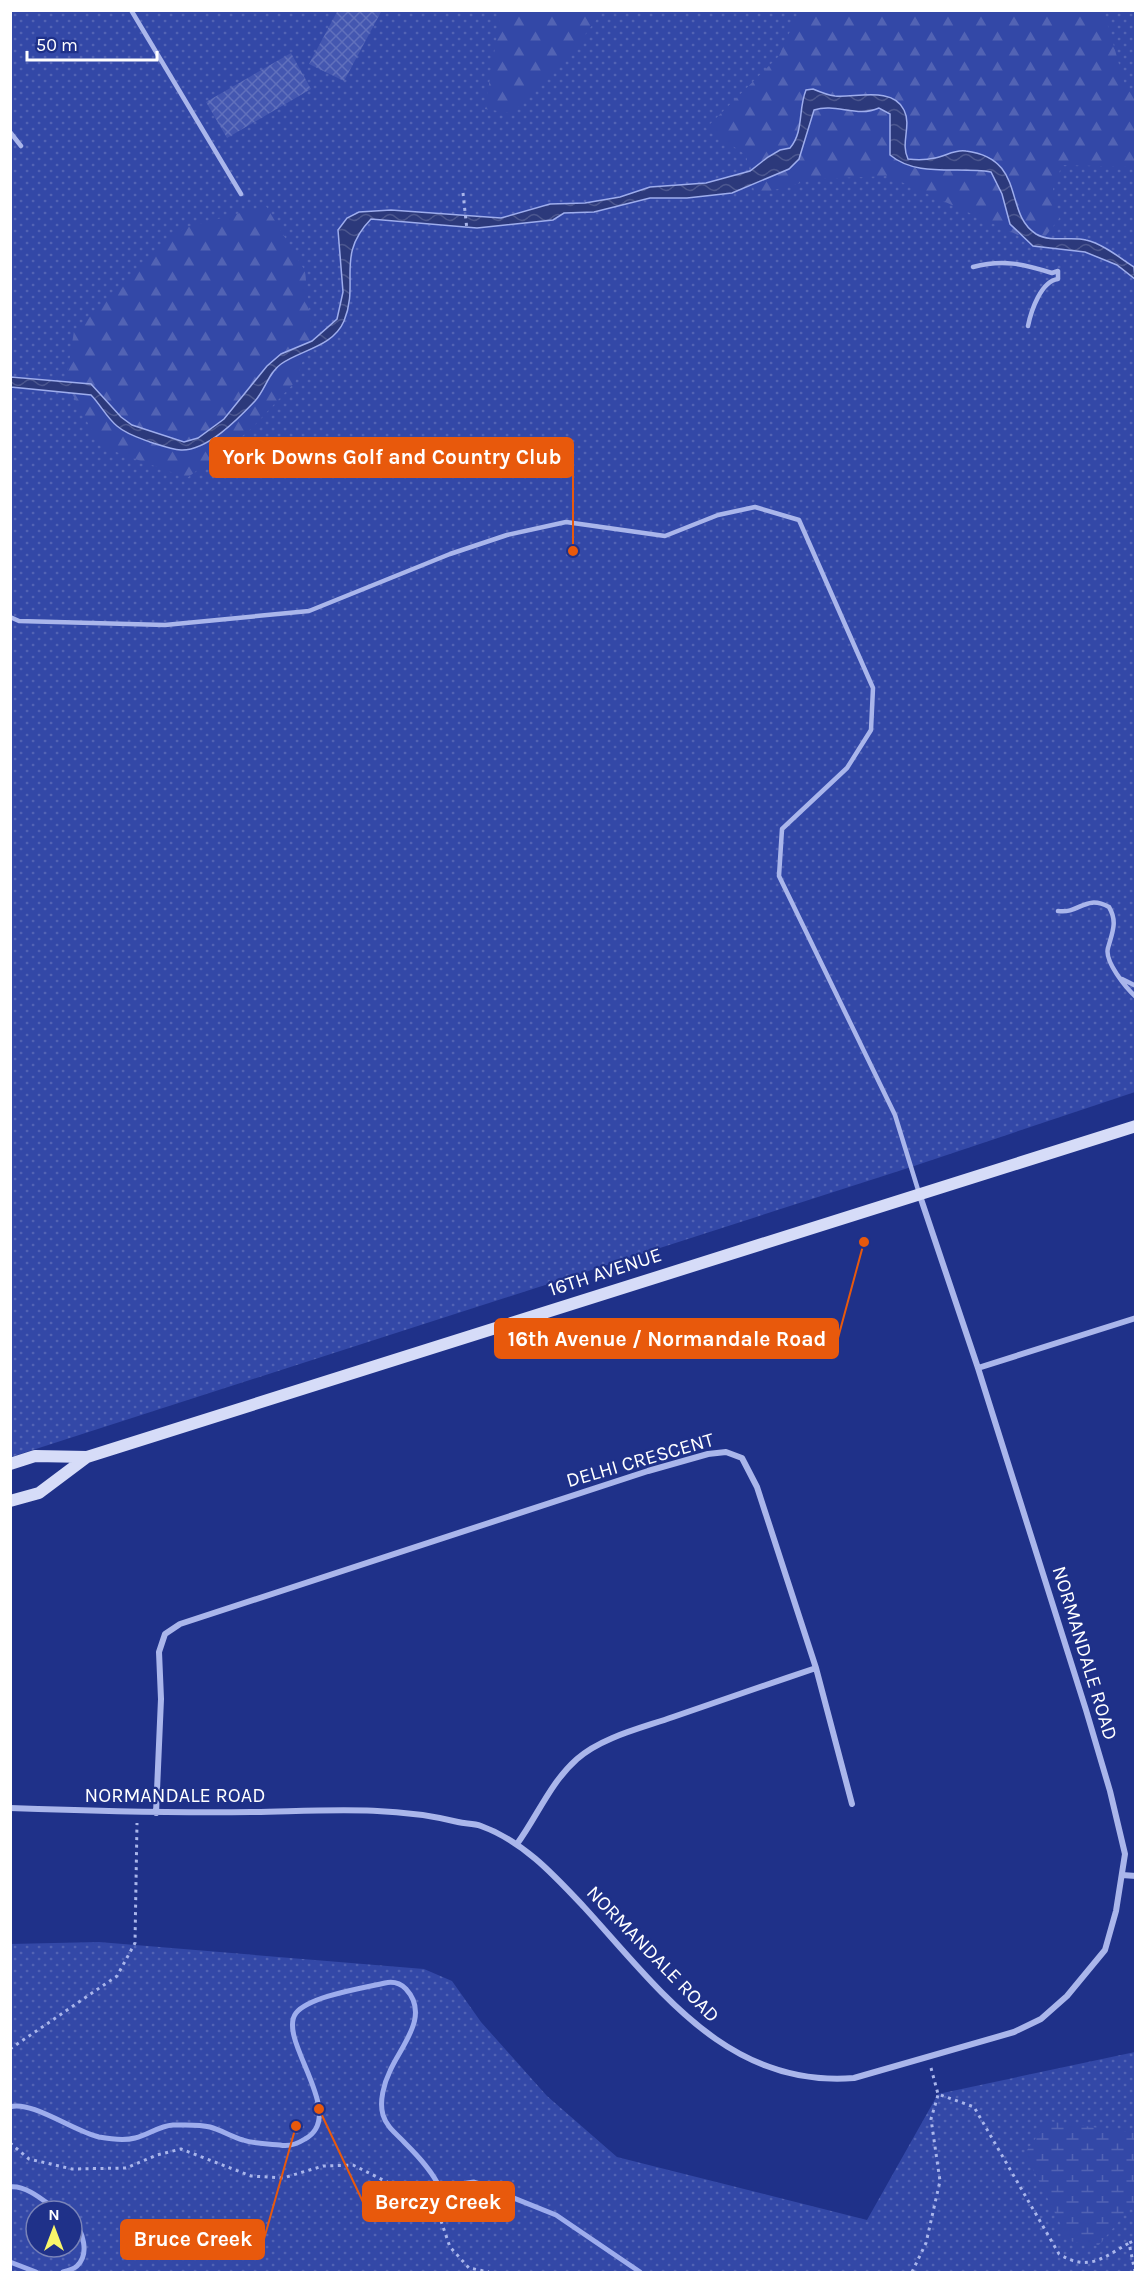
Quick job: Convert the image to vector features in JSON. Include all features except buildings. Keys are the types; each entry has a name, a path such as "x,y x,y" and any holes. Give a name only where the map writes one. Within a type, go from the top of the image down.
{"main road":[{"name":"16TH AVENUE","path":"10,1464 35,1456 87,1457 919,1192 1136,1126"},
{"name":"16TH AVENUE","path":"10,1501 39,1493 87,1457"}],"street":[{"name":"NORMANDALE ROAD","path":"10,1808 137,1813 401,1811 479,1825 517,1844 556,1876 676,2006 717,2041 742,2057 768,2068 828,2080 854,2078 928,2058 975,2041 1014,2032 1041,2019 1067,1996 1104,1950 1116,1911 1125,1854 1110,1791 978,1368 919,1192"},
{"path":"978,1368 1136,1318"},
{"name":"DELHI CRESCENT","path":"156,1813 161,1688 159,1652 165,1634 172,1629 209,1614 485,1523 708,1454 726,1452 742,1458 749,1468 816,1668 852,1804"},
{"path":"517,1844 539,1813 550,1787 579,1757 637,1729 816,1668"},
{"path":"1122,1875 1136,1876"}],"lane":[{"path":"131,10 241,194"},
{"path":"10,132 21,146"},
{"path":"973,267 996,262 1012,262 1052,273 1058,271 1058,279 1047,283 1042,290 1028,326"},
{"path":"10,617 19,621 165,625 309,611 459,551 507,535 566,522 665,536 718,515 755,507 800,520 873,688 870,730 847,768 782,829 779,876 895,1115 919,1192"},
{"path":"1058,911 1068,912 1084,903 1098,901 1109,907 1114,921 1107,950 1117,976 1136,997"},
{"path":"1117,976 1136,986"}],"path":[{"path":"464,193 467,230"},
{"path":"10,2049 117,1976 135,1943 137,1813"},
{"path":"912,2272 926,2243 940,2181 931,2119 938,2094 928,2058"},
{"path":"938,2094 974,2107 1059,2254 1073,2262 1095,2263 1136,2240"},
{"path":"10,2143 29,2159 72,2169 126,2168 157,2155 181,2150 251,2176 283,2178 323,2166 353,2165 401,2189 441,2221 450,2247 469,2268 489,2272"},
{"path":"1129,2243 1135,2272"}],"green space":[{"path":"11,11 1135,11 1135,1092 905,1169 11,1457"},
{"path":"501,11 603,11 565,61 512,113 485,109"},
{"path":"799,11 1104,11 1126,89 1135,89 1135,167 1062,165 1053,189 1059,219 1043,239 1018,235 888,176 816,179 755,195 746,155 706,128 779,56"},
{"path":"266,206 305,271 312,336 295,382 249,431 187,478 100,446 66,382 74,331 184,228"},
{"path":"99,1942 424,1969 452,1981 481,2022 547,2096 617,2157 867,2220 938,2094 1135,2052 1135,2272 11,2272 10,1944"},
{"path":"1048,2121 1135,2133 1135,2202 1098,2246 1069,2241 1025,2153"}],"water":[{"path":"813,89 835,96 873,95 891,98 899,103 906,116 905,147 908,159 932,159 962,151 985,156 998,164 1006,175 1026,225 1036,234 1054,239 1080,239 1099,245 1134,267 1135,279 1117,265 1085,252 1033,246 1010,224 1002,194 991,172 913,167 890,155 890,114 879,108 863,112 822,108 814,110 799,159 789,169 732,193 687,198 650,198 594,212 564,213 553,220 477,228 371,219 360,232 354,245 351,257 348,307 339,330 316,347 277,367 255,401 240,416 211,440 191,449 169,448 128,434 113,423 91,395 11,387 11,377 91,384 121,417 132,425 184,442 198,438 224,419 267,366 281,354 312,341 337,319 343,292 338,230 347,218 359,212 391,210 501,218 550,204 585,203 620,197 650,187 706,183 750,171 780,150 790,148 799,128 806,90"}],"waterway":[{"path":"10,2107 19,2106 41,2112 99,2137 131,2139 168,2126 201,2125 252,2142 293,2145 305,2139 316,2128 319,2113 316,2095 295,2040 292,2025 296,2013 303,2007 325,1997 385,1983 397,1983 406,1989 413,1999 415,2020 386,2081 382,2099 383,2115 390,2127 425,2165 441,2190 454,2193 467,2183 474,2182 556,2215 640,2272"},
{"path":"10,2187 29,2191 42,2199"},
{"path":"63,2272 77,2266 82,2259"},
{"path":"10,2262 36,2272"}],"place":[{"name":"York Downs Golf and Country Club","path":"573,551"},
{"name":"16th Avenue / Normandale Road","path":"864,1242"},
{"name":"Berczy Creek","path":"319,2109"},
{"name":"Bruce Creek","path":"296,2126"}]}
